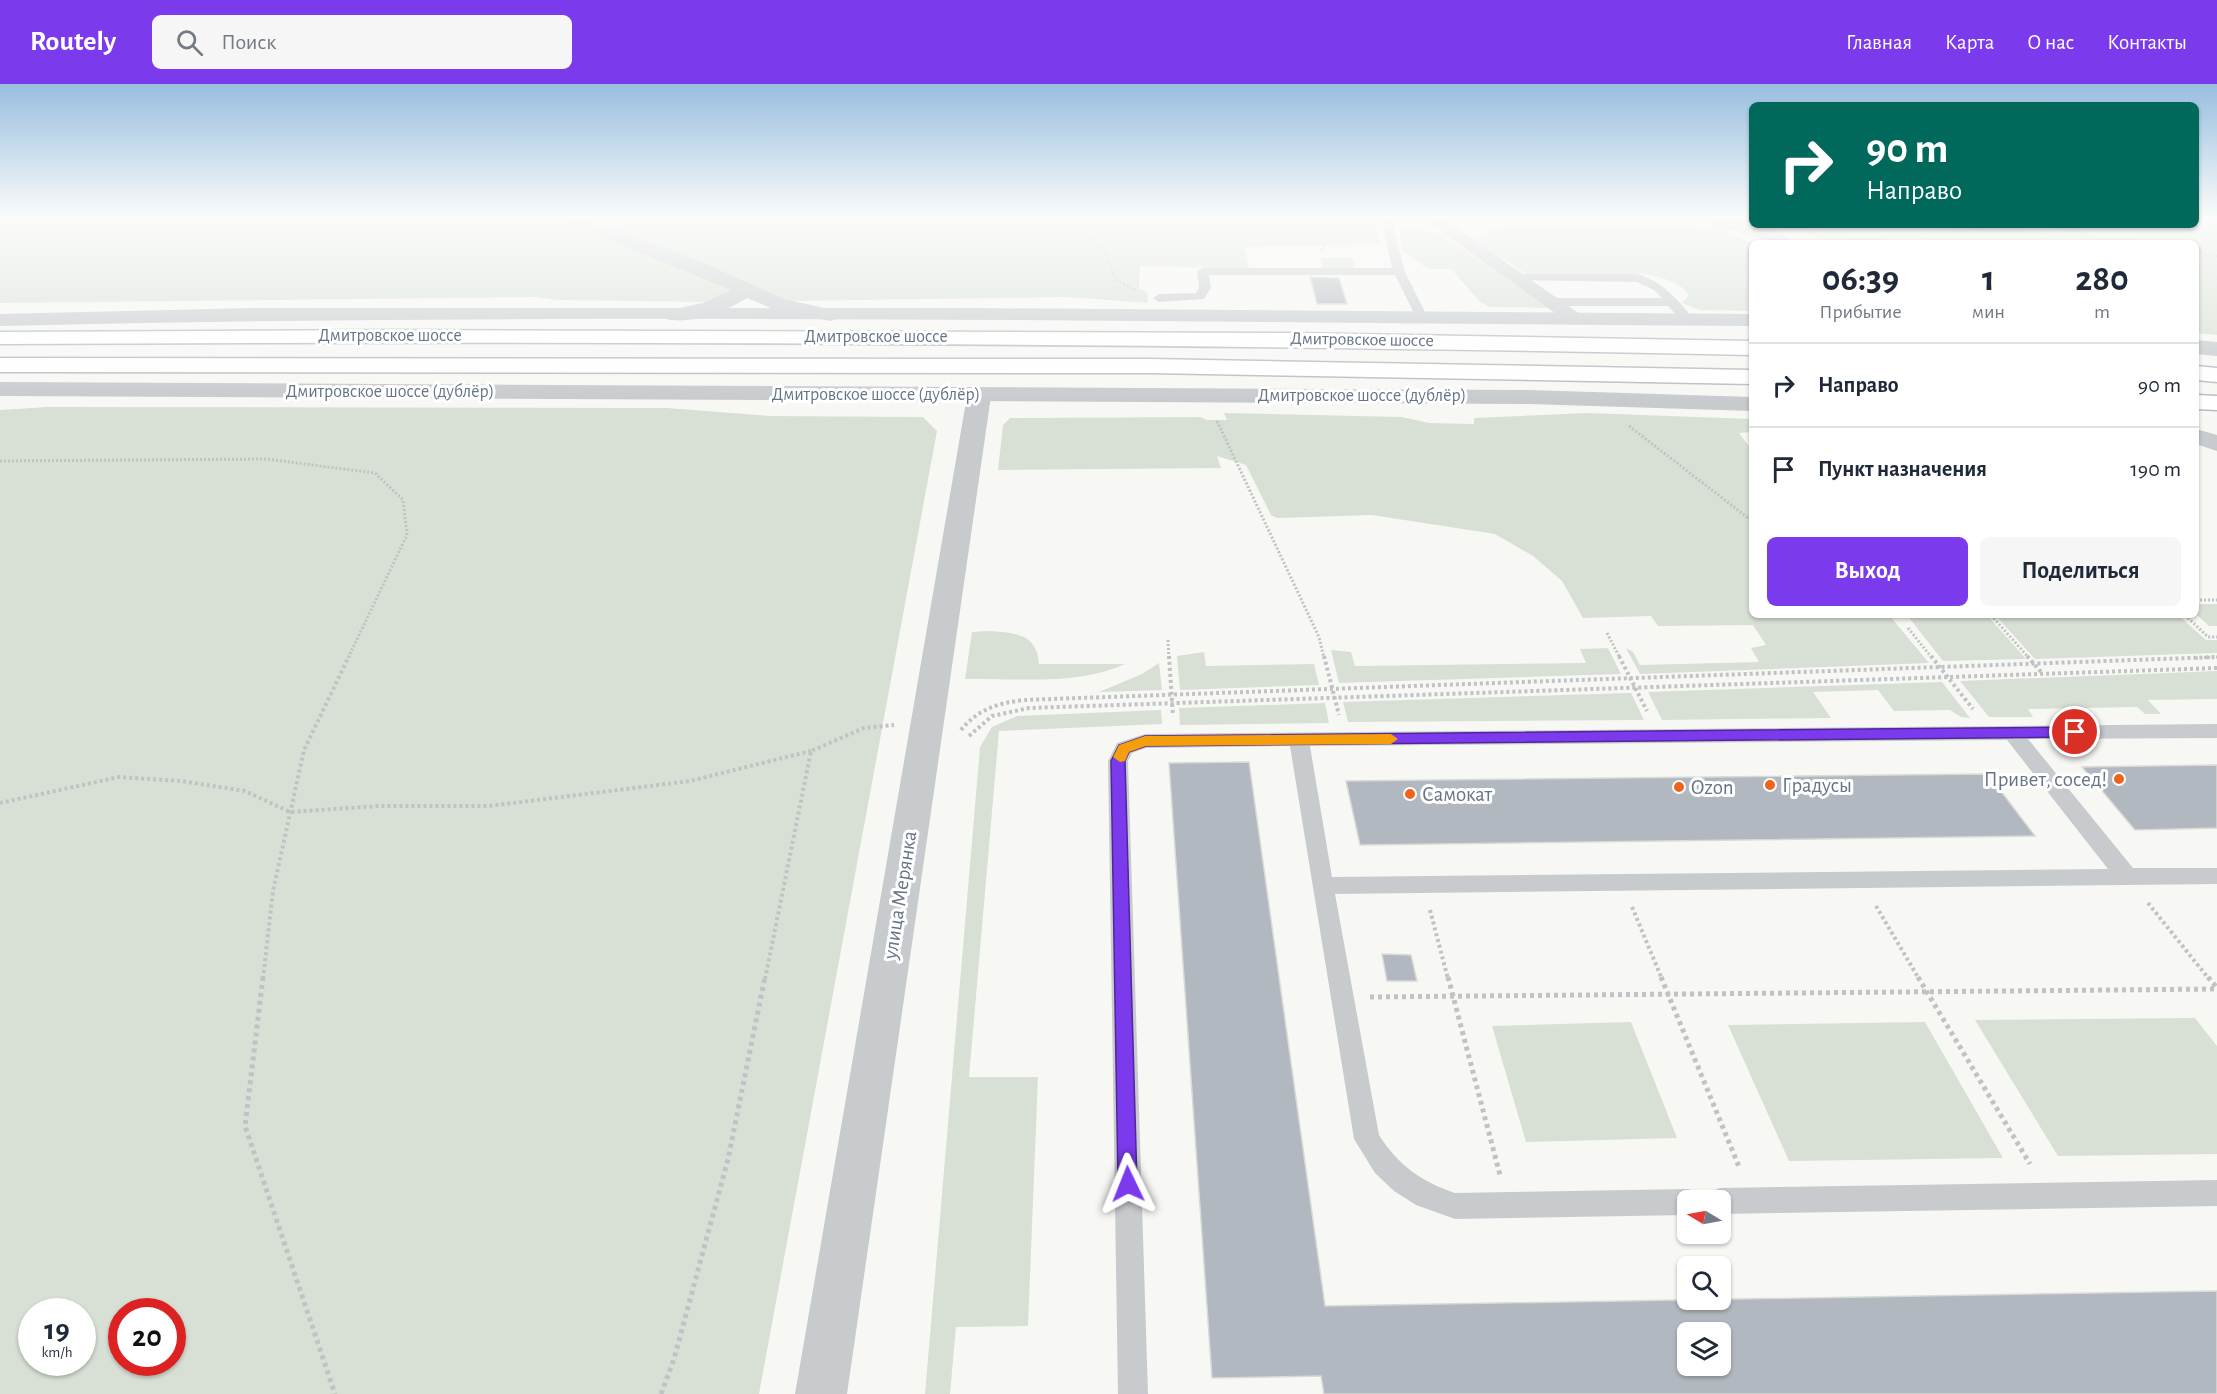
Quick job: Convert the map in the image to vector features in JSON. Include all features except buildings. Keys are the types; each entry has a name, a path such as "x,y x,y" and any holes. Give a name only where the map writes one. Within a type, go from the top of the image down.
{"highway":[{"name":"Дмитровское шоссе","path":"0,338 416,336 1150,338 1482,341 1749,348"},
{"name":"Дмитровское шоссе","path":"0,365 1151,366 1749,377"},
{"path":"2199,373 2217,375"},
{"path":"2199,402 2217,403"}],"street":[{"path":"724,280 778,304 830,315"},
{"path":"1522,280 1576,319"},
{"path":"673,315 699,311 733,298 745,290"},
{"path":"0,320 254,314 1749,320"},
{"name":"Дмитровское шоссе (дублёр)","path":"0,389 979,396 1529,396 1749,404"},
{"name":"улица Мерянка","path":"821,1394 979,396"},
{"path":"2203,435 2217,421"}],"lane":[{"path":"1159,298 1200,296 1204,288 1204,280"},
{"path":"1403,280 1422,318"},
{"path":"1572,280 1649,281 1688,320"},
{"path":"1554,302 1632,298 1670,302"},
{"path":"1133,1394 1118,761 1124,748 1145,741 2217,731"},
{"path":"2002,733 2127,877"},
{"path":"1299,740 1322,886 1367,1139 1381,1164 1402,1182 1426,1197 1455,1206 1677,1202"},
{"path":"1322,886 1623,885 2217,876"},
{"path":"1731,1201 2217,1193"}],"path":[{"path":"1116,280 1148,296 1159,298"},
{"path":"1214,417 1319,637 1344,739"},
{"path":"1621,418 1749,519"},
{"path":"0,460 266,459 375,473 403,500 407,535 304,750 273,891 245,1126 335,1394"},
{"path":"2199,600 2217,600"},
{"path":"1994,618 2042,673"},
{"path":"2188,618 2208,637 2217,637"},
{"path":"1908,628 1946,676 2002,733"},
{"path":"1607,633 1659,736"},
{"path":"1168,640 1174,741"},
{"path":"956,738 970,718 985,707 1000,703 1171,694 2217,657"},
{"path":"969,736 992,716 1029,708 2217,668"},
{"path":"0,803 119,777 181,781 245,791 290,812 379,806 489,806 576,797 690,781 755,763 811,751 864,728 901,724"},
{"path":"661,1394 674,1359 728,1159 811,751"},
{"path":"2127,877 2217,989"},
{"path":"1860,880 2049,1196"},
{"path":"1623,885 1753,1201"},
{"path":"1424,886 1508,1205"},
{"path":"1342,997 2217,989"}],"shaded area":[{"path":"0,280 1139,280 1139,288 1147,292 1148,303 1067,297 792,301 749,288 707,302 557,300 536,297 0,303"},
{"path":"1461,280 1509,280 1550,308 1490,307 1480,302"},
{"path":"1668,280 1749,280 1749,311 1700,310 1682,303 1689,295 1675,283"},
{"path":"2199,280 2217,280 2217,335 2199,333"},
{"path":"48,407 667,408 770,416 923,417 937,431 759,1394 0,1394 0,410"},
{"path":"1224,413 1402,417 1429,423 1474,424 1474,418 1587,413 1749,419 1749,432 1739,433 1749,446 1749,618 1892,618 1929,663 1640,674 1626,648 1633,652 1640,665 1759,662 1751,648 1766,645 1753,625 1658,626 1651,616 1583,618 1562,581 1533,556 1495,534 1372,515 1277,518 1271,515 1246,465 1217,456 1221,468 998,470 1003,425 1010,418 1200,417 1207,420 1227,420"},
{"path":"2199,604 2217,604 2217,626 2209,626 2199,617"},
{"path":"1909,618 1990,618 2026,659 1943,661"},
{"path":"1998,618 2181,618 2206,640 2217,640 2217,653 2035,659"},
{"path":"972,632 1016,634 1029,640 1034,646 1039,664 1125,664 1106,671 1067,678 965,679"},
{"path":"1608,648 1621,674 1339,683 1331,650 1351,652 1355,666 1586,663 1580,649"},
{"path":"1204,652 1206,666 1314,664 1319,685 1180,690 1177,656"},
{"path":"1159,663 1162,690 1099,692 1142,674"},
{"path":"2217,671 2217,699 2148,700 2161,714 2145,714 2137,707 2028,709 2033,717 1989,717 1960,681"},
{"path":"1942,682 1970,718 1961,717 1950,710 1894,711 1878,690 1813,692 1831,718 1662,720 1648,692"},
{"path":"1631,693 1644,720 1348,722 1343,702"},
{"path":"1325,703 1329,723 1180,725 1179,708"},
{"path":"1161,710 1162,724 999,731 969,1077 1038,1077 1028,1326 956,1327 950,1394 925,1394 980,747 992,727 1017,716"},
{"path":"2195,1018 2217,1046 2217,1154 2058,1156 1975,1020"},
{"path":"1631,1022 1677,1138 1526,1142 1492,1026"},
{"path":"1925,1022 2003,1158 1789,1161 1728,1025"}],"slow traffic":[{"path":"1120,757 1124,748 1145,741 1391,739"}],"place":[{"name":"Привет, сосед!","path":"2119,779"},
{"name":"Градусы","path":"1770,785"},
{"name":"Ozon","path":"1679,787"},
{"name":"Самокат","path":"1410,794"}],"route":[{"path":"1128,1184 1118,761 1124,748 1145,741 2075,732"}]}
